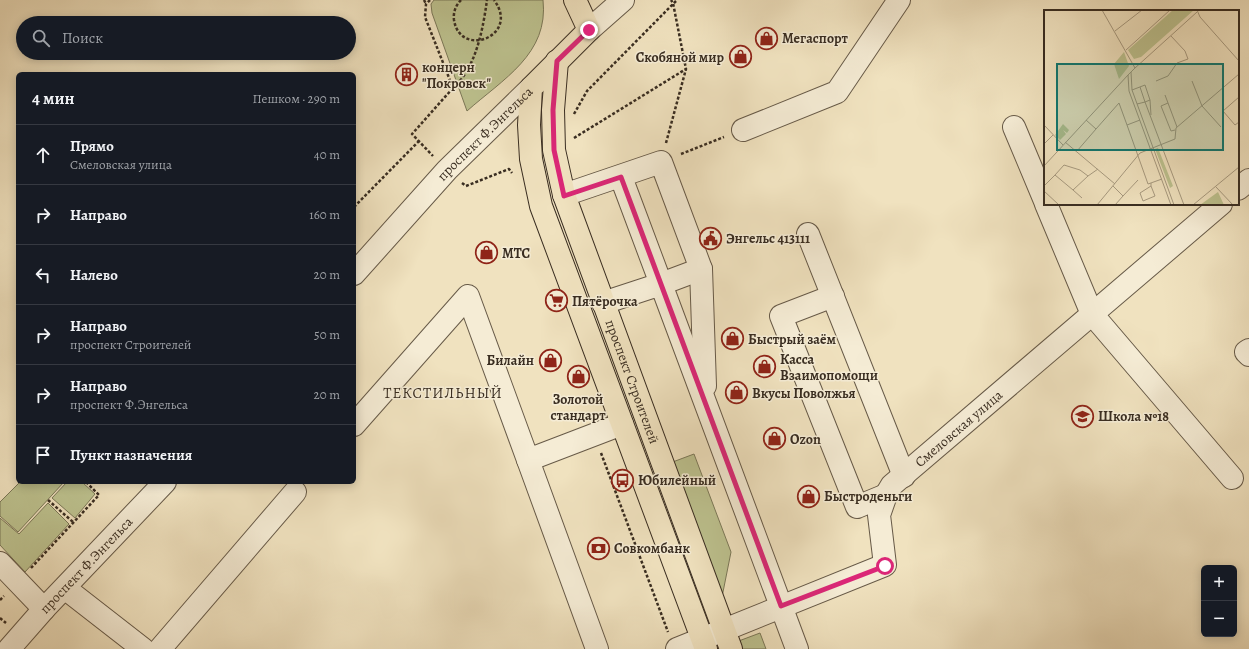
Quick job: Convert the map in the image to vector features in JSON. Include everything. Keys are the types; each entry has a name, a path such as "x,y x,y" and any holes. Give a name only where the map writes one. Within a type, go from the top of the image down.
{"main road":[{"path":"575,0 589,30"},
{"name":"проспект Ф.Энгельса","path":"531,88 589,30"},
{"name":"проспект Строителей","path":"557,61 553,110 554,150 564,196 727,639"},
{"name":"проспект Строителей","path":"531,88 529,125 531,159 541,206 704,644"}],"street":[{"name":"проспект Ф.Энгельса","path":"589,30 623,0"},
{"path":"743,130 837,92 899,0"},
{"name":"проспект Ф.Энгельса","path":"356,272 447,170 531,88"},
{"path":"1014,128 1044,199"},
{"path":"564,196 661,162 701,269 706,405"},
{"path":"621,177 797,649"},
{"path":"1239,189 1249,180"},
{"path":"1046,205 1092,314 1232,478"},
{"name":"Смеловская улица","path":"673,642 704,644 727,639 781,606 885,566 879,515 886,495 892,485 1220,205"},
{"path":"808,234 904,476"},
{"path":"603,303 701,269"},
{"path":"356,423 468,296 597,649"},
{"path":"833,296 781,316 857,507 886,495"},
{"path":"1249,350 1246,352 1249,355"},
{"path":"528,460 595,436 622,424"},
{"name":"проспект Ф.Энгельса","path":"9,649 44,609 66,589 163,484"},
{"path":"160,649 294,485"},
{"path":"0,563 44,609"},
{"path":"66,589 143,649"}],"path":[{"path":"424,0 426,4 425,17 453,88"},
{"path":"426,4 430,0"},
{"path":"461,0 455,9 455,24 459,32 465,37 480,41 494,34 499,28 501,13 494,0"},
{"path":"487,0 480,41 462,81 453,88 412,134 447,170 466,186 508,169 513,175"},
{"path":"661,162 686,69 674,3 671,0"},
{"path":"573,117 587,91 677,0"},
{"path":"554,150 686,69"},
{"path":"661,162 743,130"},
{"path":"356,205 418,140"},
{"path":"595,436 673,642"},
{"path":"0,600 99,494 88,484"},
{"path":"48,500 73,522"}],"green space":[{"path":"434,0 543,0 543,19 539,36 531,50 521,64 467,111 432,13 431,4"},
{"path":"694,454 731,552 721,602 670,463"},
{"path":"18,484 62,484 18,532 0,516 0,502"},
{"path":"65,484 84,484 95,494 75,518 52,498"},
{"path":"48,503 69,524 25,572 0,545 0,518 19,534"},
{"path":"760,633 766,649 739,649 736,642"}],"place":[{"name":"Мегаспорт","path":"766,38"},
{"name":"Скобяной мир","path":"740,57"},
{"name":"концерн \"Покровск\"","path":"406,75"},
{"name":"Энгельс 413111","path":"710,238"},
{"name":"МТС","path":"487,253"},
{"name":"Пятёрочка","path":"556,301"},
{"name":"Быстрый заём","path":"732,339"},
{"name":"Билайн","path":"550,360"},
{"name":"Касса Взаимопомощи","path":"764,367"},
{"name":"Золотой стандарт","path":"578,377"},
{"name":"Вкусы Поволжья","path":"736,393"},
{"name":"Школа №18","path":"1083,416"},
{"name":"Ozon","path":"775,439"},
{"name":"Юбилейный","path":"622,480"},
{"name":"Быстроденьги","path":"808,496"},
{"name":"Совкомбанк","path":"598,548"}],"district":[{"name":"ТЕКСТИЛЬНЫЙ","path":"443,393"}],"route":[{"path":"589,30 557,61 553,110 554,150 564,196 621,177 781,606 885,566"}]}
